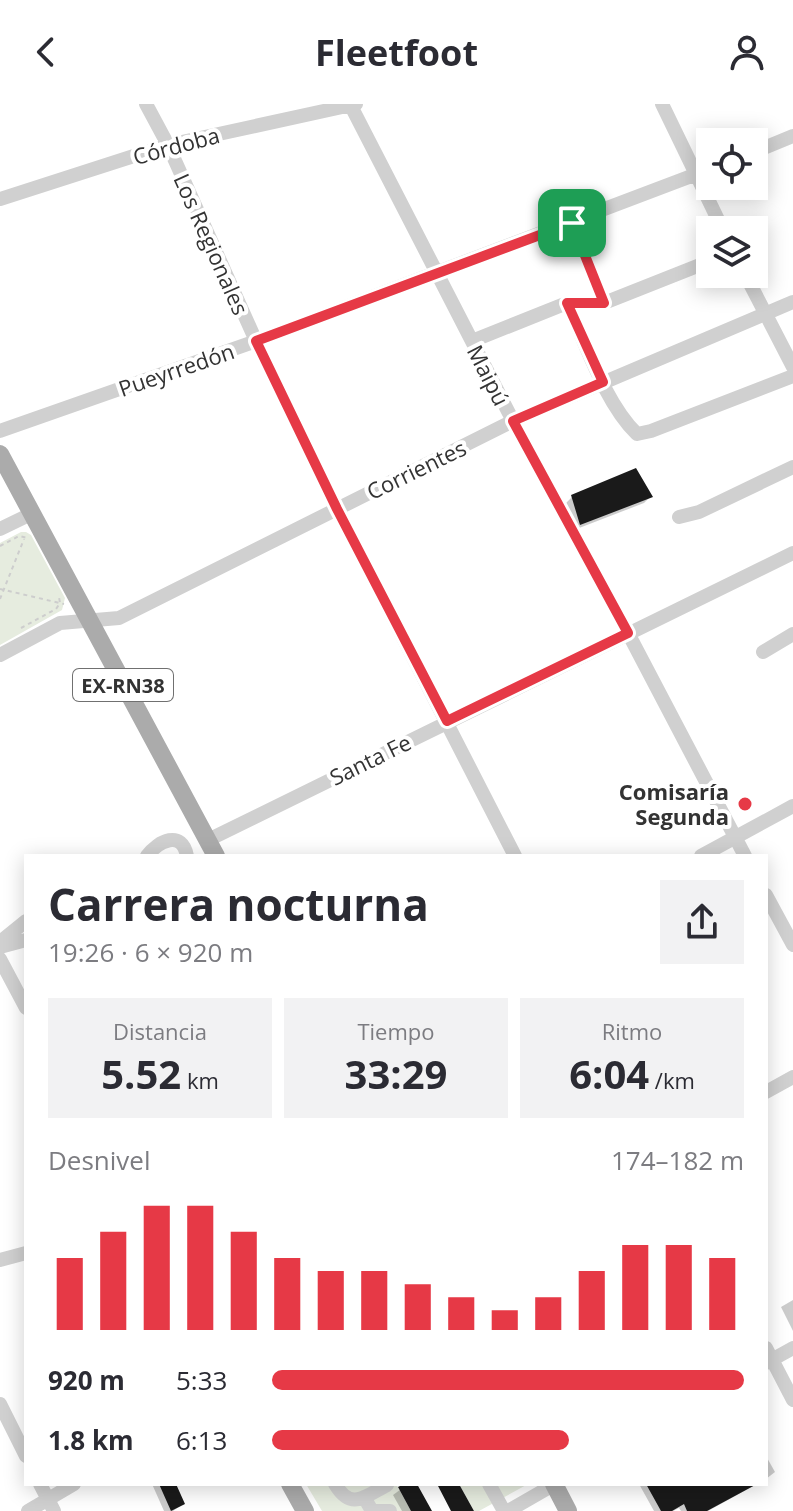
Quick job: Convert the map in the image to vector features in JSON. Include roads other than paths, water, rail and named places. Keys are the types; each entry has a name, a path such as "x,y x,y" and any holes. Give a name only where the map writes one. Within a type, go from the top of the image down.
{"main road":[{"name":"EX-RN38","path":"0,454 212,848"},
{"path":"291,1486 305,1511"},
{"path":"556,1486 568,1511"}],"street":[{"name":"Los Regionales","path":"146,104 168,145 256,341 337,509 514,854"},
{"path":"662,104 696,160"},
{"name":"Córdoba","path":"0,199 168,145 353,105"},
{"name":"Maipú","path":"353,105 513,421 744,854"},
{"path":"768,146 793,136"},
{"name":"Pueyrredón","path":"0,431 256,341 696,175"},
{"path":"572,223 604,303"},
{"path":"472,341 567,303 604,303 696,267"},
{"path":"753,288 793,367"},
{"name":"Corrientes","path":"0,655 60,623 119,618 513,421 793,302"},
{"path":"567,303 603,382 637,434 793,376"},
{"path":"679,517 699,512 793,467"},
{"path":"0,529 31,514"},
{"name":"Santa Fe","path":"212,848 447,721 793,553"},
{"path":"763,652 793,634"},
{"path":"705,854 793,806"},
{"path":"148,854 164,840 176,840 184,846 186,854"},
{"path":"768,899 793,945"},
{"path":"0,944 24,923"},
{"path":"0,944 24,940"},
{"path":"0,959 24,1004"},
{"path":"768,1091 793,1077"},
{"path":"0,1260 24,1254"},
{"path":"793,1348 768,1357 793,1400"},
{"path":"0,1404 24,1452"},
{"path":"41,1486 51,1505"},
{"path":"28,1511 51,1505 72,1486"},
{"path":"336,1486 343,1498 349,1501 385,1486"},
{"path":"490,1486 506,1511 551,1486"},
{"path":"364,1497 374,1511 390,1511"}],"place":[{"name":"Comisaría Segunda","path":"745,804"}]}
